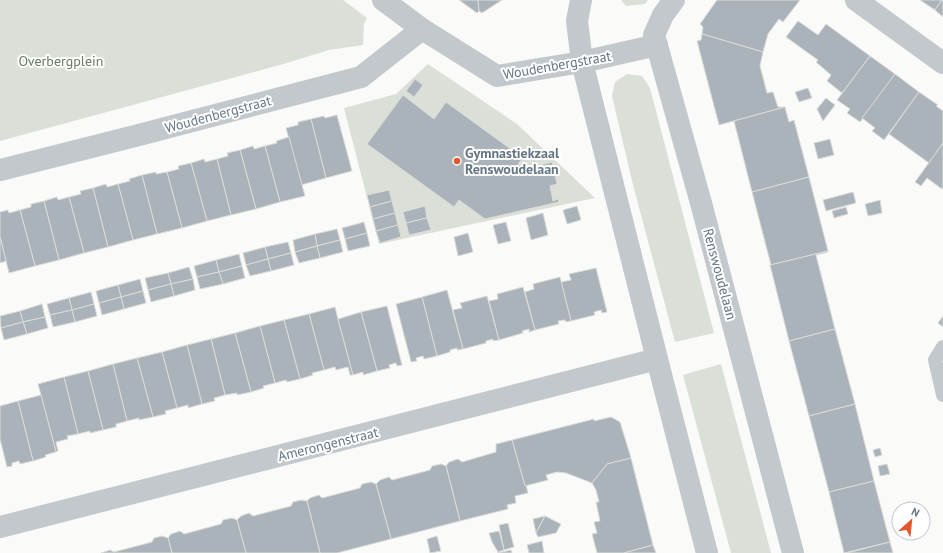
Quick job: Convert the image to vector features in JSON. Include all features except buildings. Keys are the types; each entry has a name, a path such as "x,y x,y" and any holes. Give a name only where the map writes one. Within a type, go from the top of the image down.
{"street":[{"name":"Woudenbergstraat","path":"382,0 422,29 497,76 582,62 657,45"},
{"path":"581,0 577,21 582,62 707,553"},
{"name":"Renswoudelaan","path":"674,0 663,15 654,35 703,210 793,553"},
{"path":"856,0 943,63"},
{"name":"Woudenbergstraat","path":"0,170 361,77 422,29"},
{"name":"Amerongenstraat","path":"0,527 657,359"}],"lane":[{"path":"943,347 935,360 943,395"}],"green space":[{"name":"Overbergplein","path":"0,0 343,0 367,18 364,24 363,45 329,50 280,65 0,141"},
{"path":"621,0 648,0 645,4 626,6"},
{"name":"Gymnastiekzaal Renswoudelaan","path":"428,64 517,124 595,198 379,244 344,108 396,94"},
{"path":"627,74 642,76 650,88 714,333 675,342 633,185 612,96 615,82"},
{"path":"721,364 771,553 731,553 683,375"}],"place":[{"name":"Gymnastiekzaal Renswoudelaan","path":"457,161"}]}
